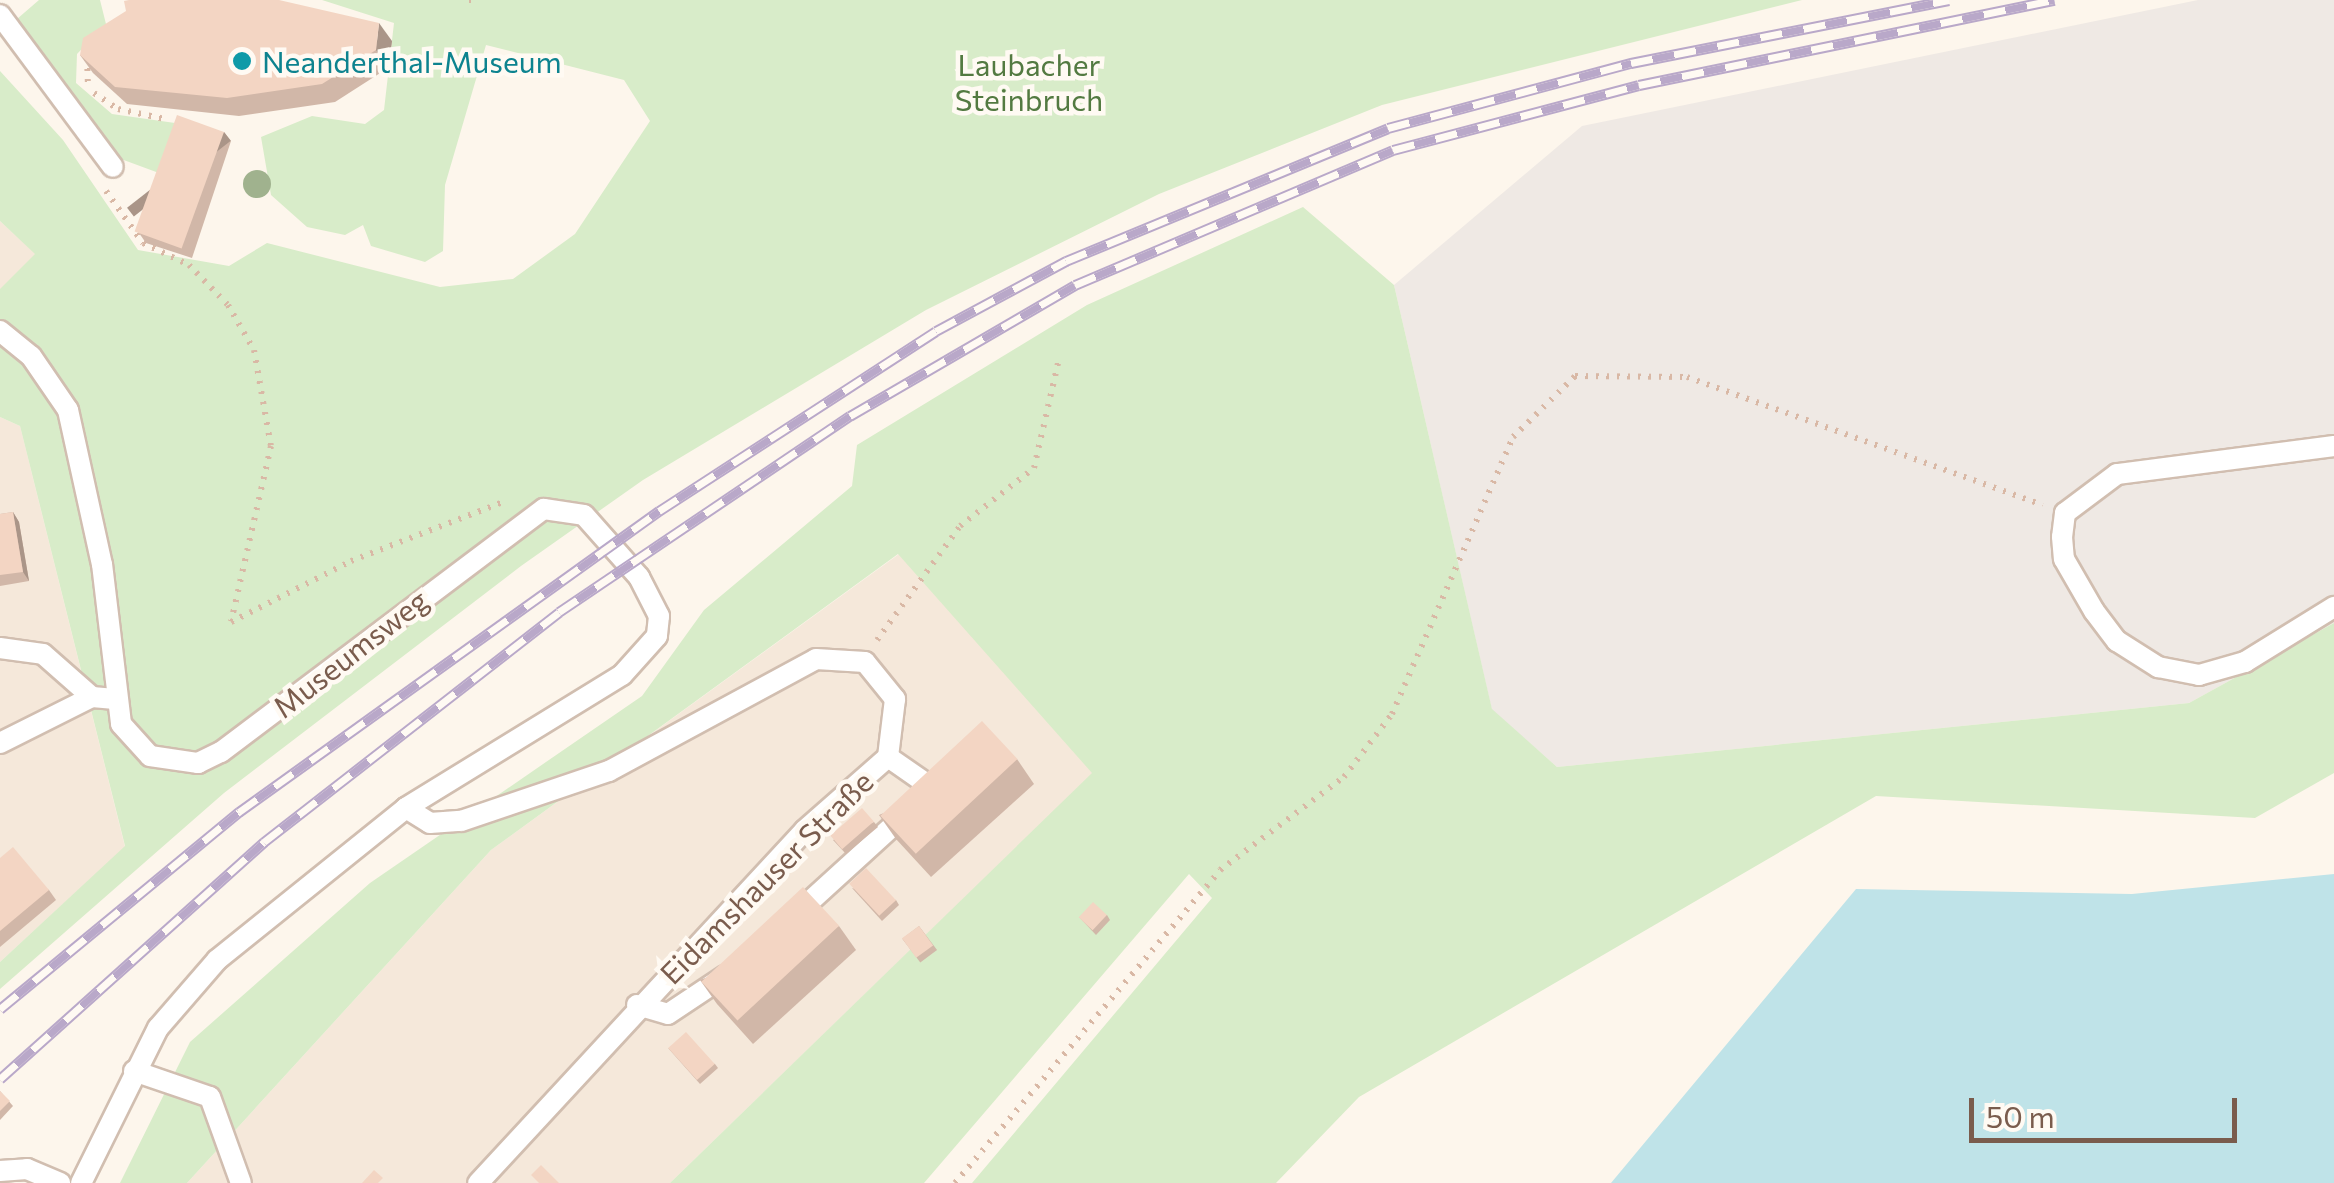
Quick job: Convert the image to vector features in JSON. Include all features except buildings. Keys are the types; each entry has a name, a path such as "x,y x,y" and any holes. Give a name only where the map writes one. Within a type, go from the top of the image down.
{"lane":[{"path":"14,0 0,13 106,174"},
{"name":"Museumsweg","path":"0,331 57,390 79,443 121,724 150,756 198,763 544,509 573,509 600,531 658,616 646,653 406,808"},
{"path":"2334,446 2116,474 2065,513 2064,559 2074,580 2117,641 2158,666 2199,675 2245,662 2334,607"},
{"path":"0,648 43,654 92,697"},
{"path":"81,1183 134,1071 217,960 406,808 430,823 494,811 651,752 778,672 816,659 864,662"},
{"name":"Eidamshauser Straße","path":"478,1183 637,1005 888,757 899,726 895,699 864,662"},
{"path":"0,743 92,697 116,699"},
{"path":"778,930 920,802 924,782 888,757"},
{"path":"637,1005 668,1014 692,1004 750,954"},
{"path":"134,1071 210,1097 240,1183"},
{"path":"0,1171 27,1169 60,1183"}],"path":[{"path":"96,43 82,66 90,90 118,109 166,118"},
{"path":"106,174 143,243 190,265 228,305 254,350 272,446 231,622 350,561 512,498"},
{"path":"864,662 960,526 1034,468 1058,363"},
{"path":"955,1183 1220,870 1344,776 1380,730 1512,436 1575,376 1687,377 2065,513"}],"shaded area":[{"path":"2198,0 2334,0 2334,623 2189,703 1557,767 1492,710 1394,285 1582,126"},
{"path":"0,221 36,254 7,290 0,289"},
{"path":"0,417 20,426 125,847 0,962"},
{"path":"899,554 1093,773 670,1183 187,1183 491,850"}],"green space":[{"path":"39,0 100,0 106,24 77,54 76,83 112,114 182,124 167,176 121,159 17,19"},
{"name":"Laubacher Steinbruch","path":"322,0 1802,0 1382,105 1159,194 926,310 643,480 521,566 224,793 0,989 0,962 125,846 20,426 0,417 0,289 35,254 0,221 0,71 63,140 138,250 229,266 267,243 440,287 513,279 575,234 650,121 624,80 486,45 445,185 443,251 425,262 371,246 363,225 345,235 307,227 271,195 261,137 312,116 365,124 384,110 394,23"},
{"path":"1303,207 1394,285 1492,709 1557,767 2189,703 2334,623 2334,773 2255,818 1876,796 1359,1097 1276,1183 972,1183 1212,898 1189,874 924,1183 670,1183 1092,773 898,554 491,850 187,1183 120,1183 190,1042 370,883 642,696 704,610 852,486 857,445 1087,305"}],"water":[{"path":"2334,874 2334,1183 1611,1183 1856,889 2132,894"}],"railway":[{"path":"0,1009 239,812 659,511 936,331 1066,261 1388,128 1631,63 1949,0"},
{"path":"0,1079 264,842 559,612 850,416 1075,285 1393,150 1639,85 2054,0"}],"place":[{"name":"Neanderthal-Museum","path":"242,61"}]}
